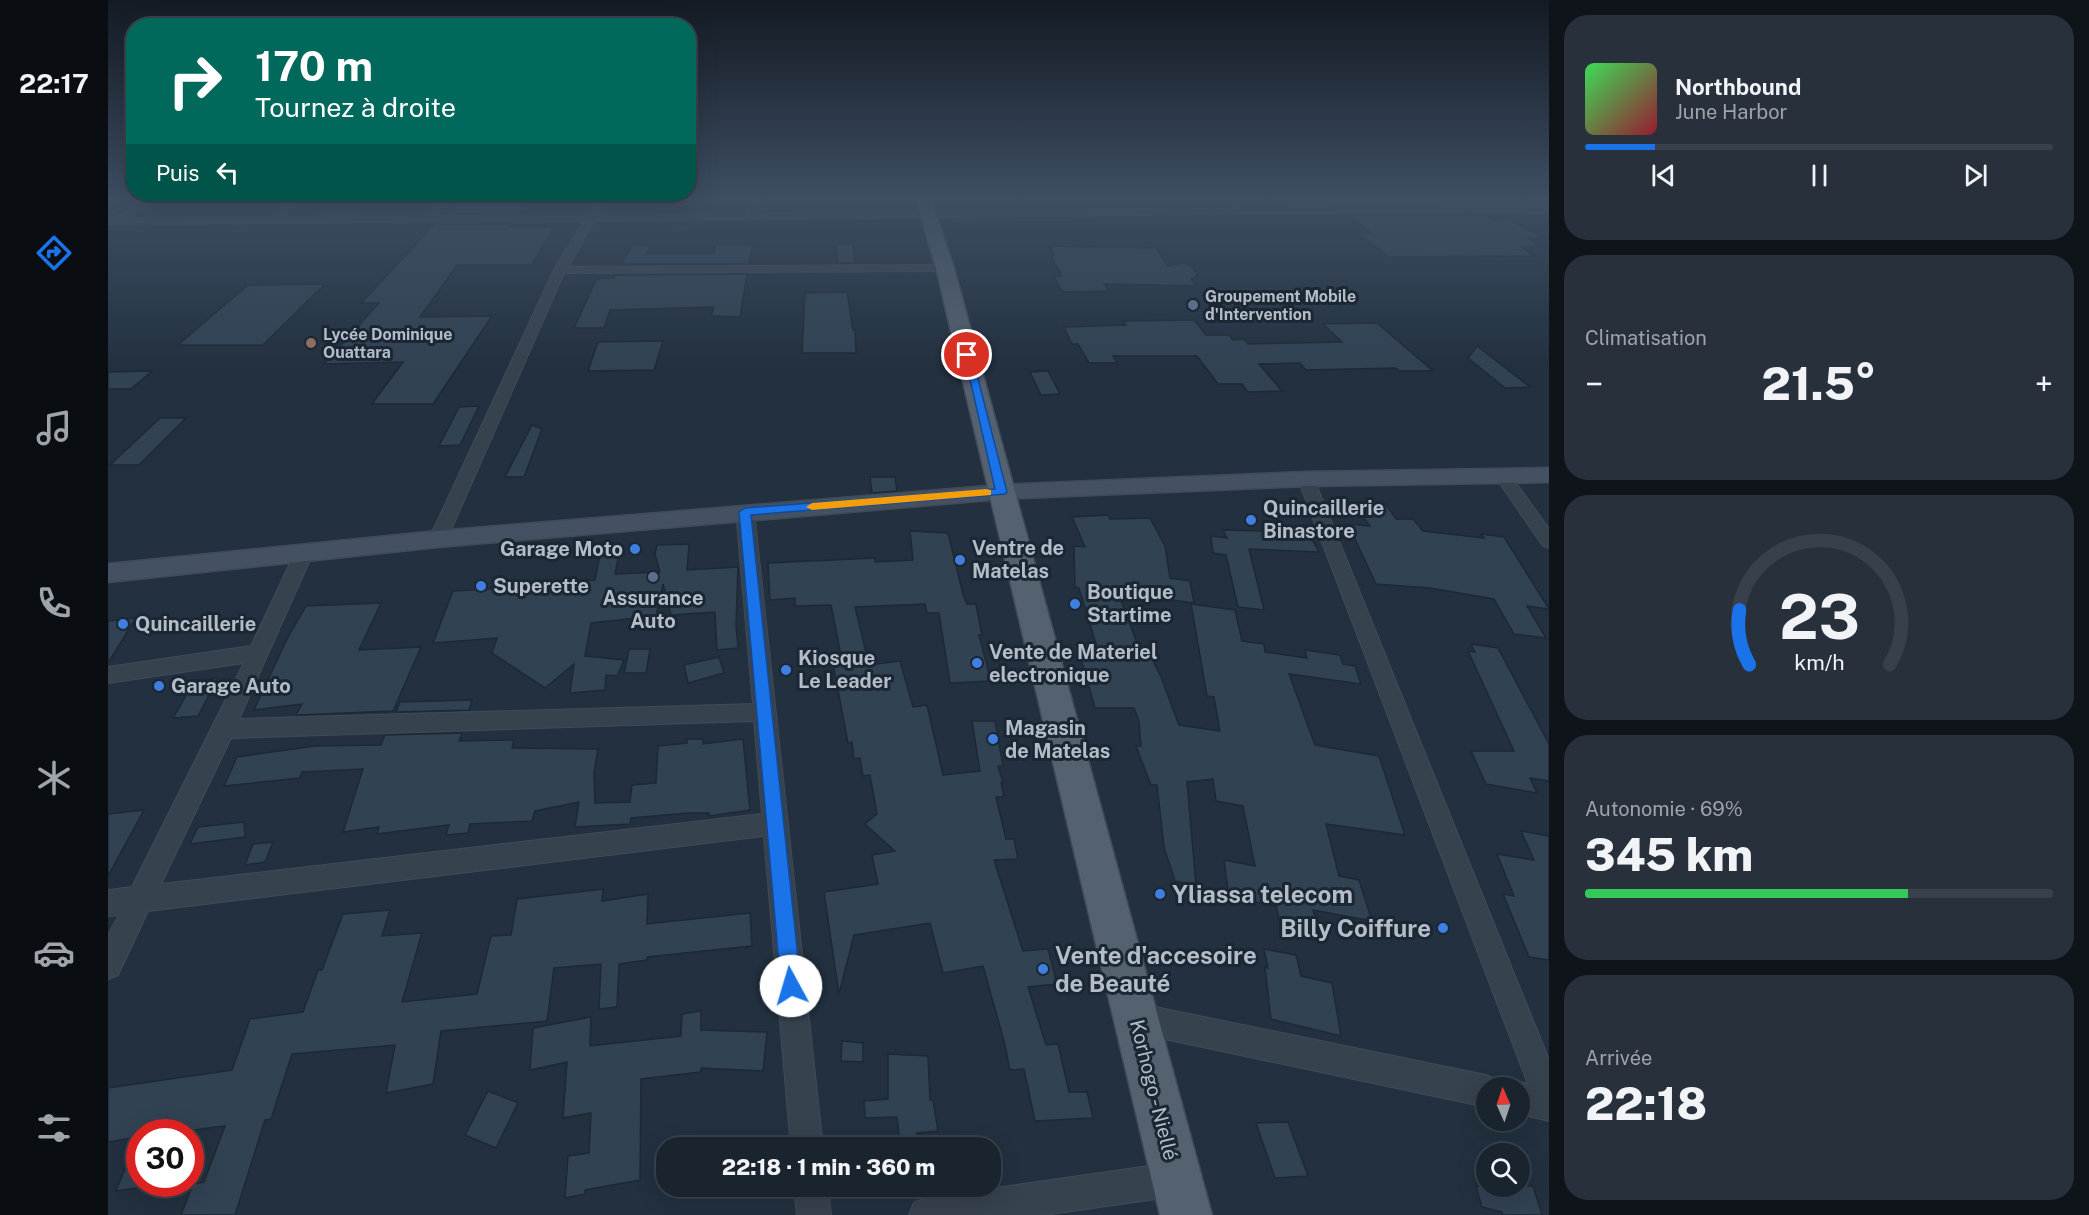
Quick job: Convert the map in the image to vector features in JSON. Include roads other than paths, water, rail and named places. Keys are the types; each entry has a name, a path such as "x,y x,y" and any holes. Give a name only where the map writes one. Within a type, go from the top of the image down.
{"main road":[{"name":"Korhogo - Niellé","path":"941,255 1186,1215"}],"street":[{"path":"438,539 560,270 569,255"},
{"path":"560,270 945,268"},
{"path":"1502,475 1549,542"},
{"path":"108,573 438,539 1001,492 1306,478 1549,475"},
{"path":"1306,478 1549,1099"},
{"path":"745,512 806,1137"},
{"path":"108,964 224,729 304,554"},
{"path":"108,675 258,653"},
{"path":"224,729 764,712"},
{"path":"108,903 775,824"},
{"path":"1136,1018 1476,1089"},
{"path":"1530,1100 1549,1104"},
{"path":"926,1215 1177,1179"},
{"path":"812,1197 814,1215"}],"place":[{"name":"Groupement Mobile d'Intervention","path":"1193,305"},
{"name":"Lycée Dominique Ouattara","path":"311,343"},
{"name":"Quincaillerie Binastore","path":"1251,520"},
{"name":"Garage Moto","path":"635,549"},
{"name":"Ventre de Matelas","path":"960,560"},
{"name":"Assurance Auto","path":"653,577"},
{"name":"Superette","path":"481,586"},
{"name":"Boutique Startime","path":"1075,604"},
{"name":"Quincaillerie","path":"123,624"},
{"name":"Vente de Materiel electronique","path":"977,663"},
{"name":"Kiosque Le Leader","path":"786,670"},
{"name":"Garage Auto","path":"159,686"},
{"name":"Magasin de Matelas","path":"993,739"},
{"name":"Yliassa telecom","path":"1160,894"},
{"name":"Billy Coiffure","path":"1443,928"},
{"name":"Vente d'accesoire de Beauté","path":"1043,969"}]}
